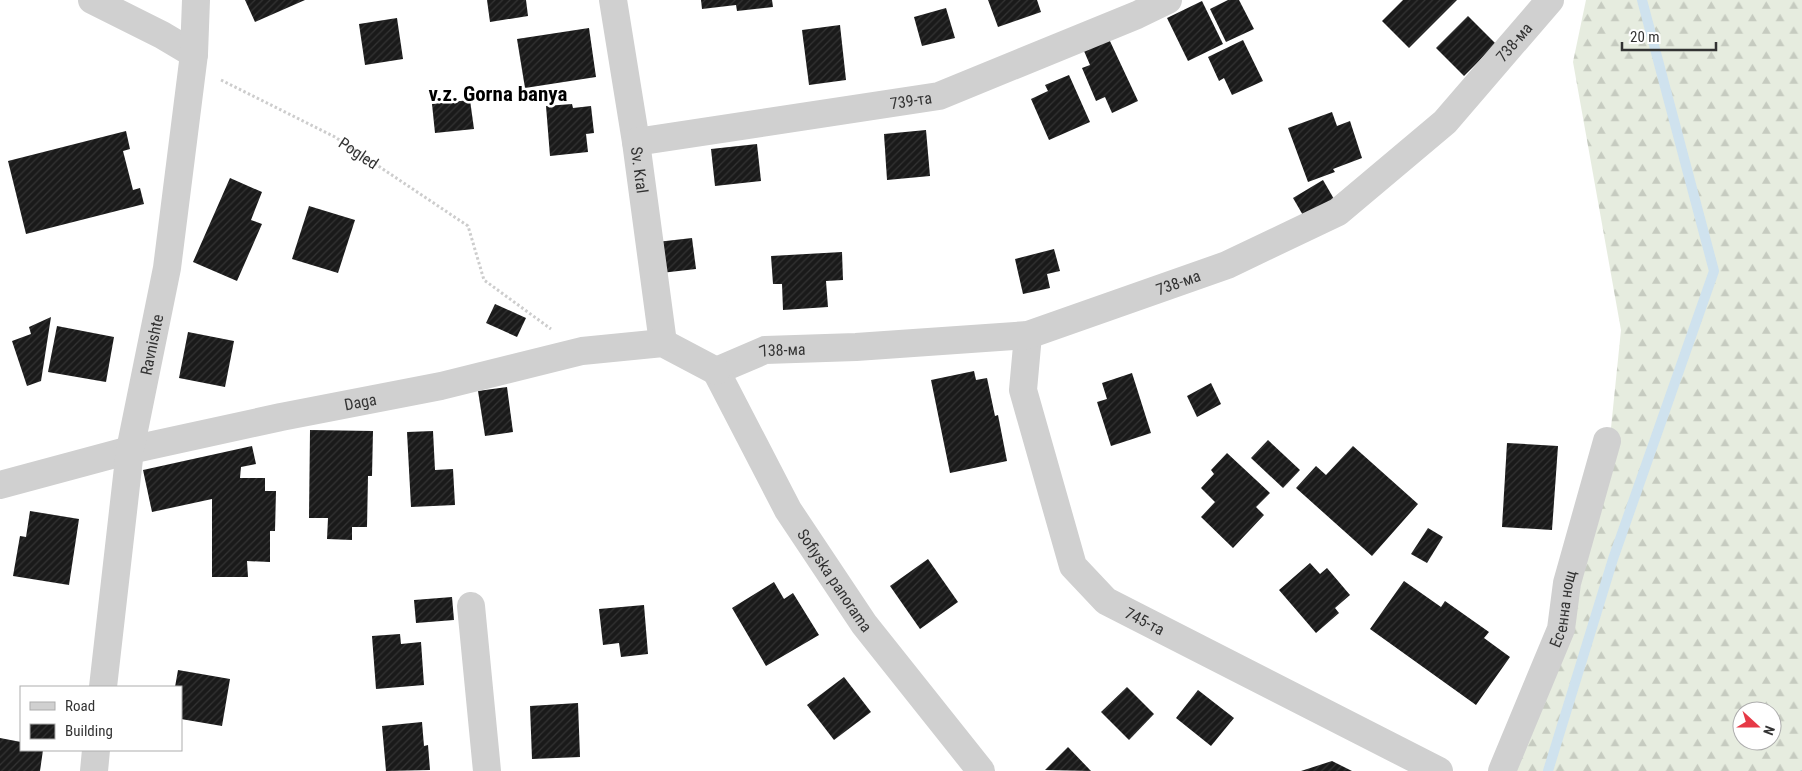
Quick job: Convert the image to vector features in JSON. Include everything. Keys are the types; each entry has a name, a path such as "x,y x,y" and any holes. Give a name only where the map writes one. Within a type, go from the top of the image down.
{"street":[{"path":"92,0 162,35 194,54"},
{"name":"Ravnishte","path":"103,686 130,450 167,268 194,54 196,0"},
{"name":"Sv. Kral","path":"613,0 636,142 663,343"},
{"name":"739-та","path":"636,142 939,96 1137,15 1168,0"},
{"name":"738-ма","path":"716,371 765,350 856,347 1028,335 1227,265 1338,212 1445,122 1550,0"},
{"name":"745-та","path":"1028,335 1023,390 1073,566 1106,601 1439,771"},
{"path":"663,343 716,371"},
{"name":"Daga","path":"0,485 130,450 282,417 441,386 582,352 663,343"},
{"name":"Sofiyska panorama","path":"716,371 788,510 864,624 981,771"},
{"name":"Есенна нощ","path":"1502,771 1561,629 1567,583 1607,441"},
{"path":"471,606 487,771"},
{"path":"94,771 96,751"}],"path":[{"name":"Pogled","path":"194,54 216,78 335,137 468,226 484,280 582,352"}],"green space":[{"path":"1586,0 1802,0 1802,771 1502,771 1607,467 1621,330 1573,62"}],"building":[{"path":"245,0 305,0 255,22"},
{"path":"487,0 526,0 528,16 490,22"},
{"path":"701,0 772,0 773,7 737,11 736,5 702,9"},
{"path":"988,0 1037,0 1041,12 998,27"},
{"path":"1228,0 1239,0 1254,29 1226,42 1210,9"},
{"path":"1403,0 1457,0 1409,48 1382,21"},
{"path":"1202,1 1223,44 1188,61 1167,18"},
{"path":"946,8 955,38 922,46 914,17"},
{"path":"1468,16 1496,44 1464,76 1436,48"},
{"path":"397,18 403,59 365,65 359,24"},
{"path":"840,25 846,80 809,85 802,30"},
{"path":"589,28 596,77 525,88 517,39"},
{"path":"1109,39 1138,101 1112,113 1105,97 1096,101 1082,68 1090,65 1084,51"},
{"path":"1243,40 1263,81 1232,95 1224,78 1219,81 1208,57"},
{"path":"1069,75 1090,122 1049,140 1031,99 1048,91 1045,85"},
{"path":"470,100 474,129 435,133 432,104"},
{"path":"572,104 573,108 591,106 594,133 586,134 588,152 550,156 546,106"},
{"path":"1332,112 1337,126 1350,121 1362,158 1333,169 1335,172 1308,182 1288,128"},
{"path":"926,130 930,176 887,180 884,134"},
{"path":"126,131 130,149 123,151 133,190 140,188 144,204 26,234 8,161"},
{"path":"757,144 761,181 715,186 711,149"},
{"path":"230,178 262,192 251,220 262,224 237,281 193,262"},
{"path":"1323,180 1334,199 1304,217 1293,198"},
{"path":"309,206 355,220 338,273 292,259"},
{"path":"692,238 696,269 661,273 657,242"},
{"path":"1054,249 1060,271 1047,274 1050,288 1023,294 1015,259"},
{"path":"842,252 843,280 826,281 828,307 783,310 782,284 773,284 771,256"},
{"path":"495,304 526,318 517,337 486,323"},
{"path":"51,317 41,381 27,386 12,341 31,334 29,327"},
{"path":"57,326 114,337 106,382 48,372"},
{"path":"188,332 234,341 225,387 179,378"},
{"path":"974,371 976,380 987,378 995,416 998,415 1007,461 950,473 931,380"},
{"path":"1132,373 1151,433 1111,446 1097,402 1107,399 1102,383"},
{"path":"1211,383 1221,404 1197,417 1187,396"},
{"path":"507,387 513,432 485,436 478,391"},
{"path":"310,430 373,431 372,476 368,476 367,527 352,527 352,540 327,539 328,518 309,518"},
{"path":"433,431 435,470 453,469 455,505 411,507 407,432"},
{"path":"1268,440 1300,470 1283,488 1251,458"},
{"path":"1507,443 1558,446 1552,530 1502,527"},
{"path":"252,446 256,464 241,467 240,478 265,478 265,491 276,491 275,531 270,531 270,562 247,561 248,577 212,577 212,499 152,512 143,470"},
{"path":"1353,446 1418,504 1372,556 1296,488 1316,466 1326,475"},
{"path":"1227,453 1270,493 1256,507 1264,515 1233,548 1201,517 1215,502 1201,488 1214,474 1211,470"},
{"path":"30,511 79,519 69,585 13,576 20,536 26,537"},
{"path":"1428,528 1443,537 1427,563 1411,554"},
{"path":"928,559 958,602 920,629 890,586"},
{"path":"1310,563 1320,574 1327,568 1350,595 1335,608 1339,613 1316,633 1279,590"},
{"path":"1404,581 1441,607 1445,601 1489,632 1484,638 1510,657 1476,705 1370,629"},
{"path":"774,582 784,599 793,593 819,635 766,666 732,608"},
{"path":"452,597 454,620 416,623 414,600"},
{"path":"644,605 648,654 621,657 619,643 603,645 599,609"},
{"path":"400,634 401,644 421,642 424,685 376,689 372,636"},
{"path":"178,670 230,679 222,726 182,719 182,686 175,686"},
{"path":"844,677 871,712 834,740 807,705"},
{"path":"1127,687 1154,714 1129,740 1101,712"},
{"path":"1198,690 1234,718 1211,746 1176,718"},
{"path":"578,703 580,757 532,759 530,706"},
{"path":"422,722 424,746 428,745 430,770 386,771 382,726"},
{"path":"0,738 20,742 20,751 43,751 40,771 0,771"},
{"path":"1068,747 1091,771 1045,770"},
{"path":"1332,761 1352,771 1301,771"}],"waterway":[{"path":"1548,771 1613,559 1714,271 1642,0"}],"district":[{"name":"v.z. Gorna banya","path":"498,94"}]}
